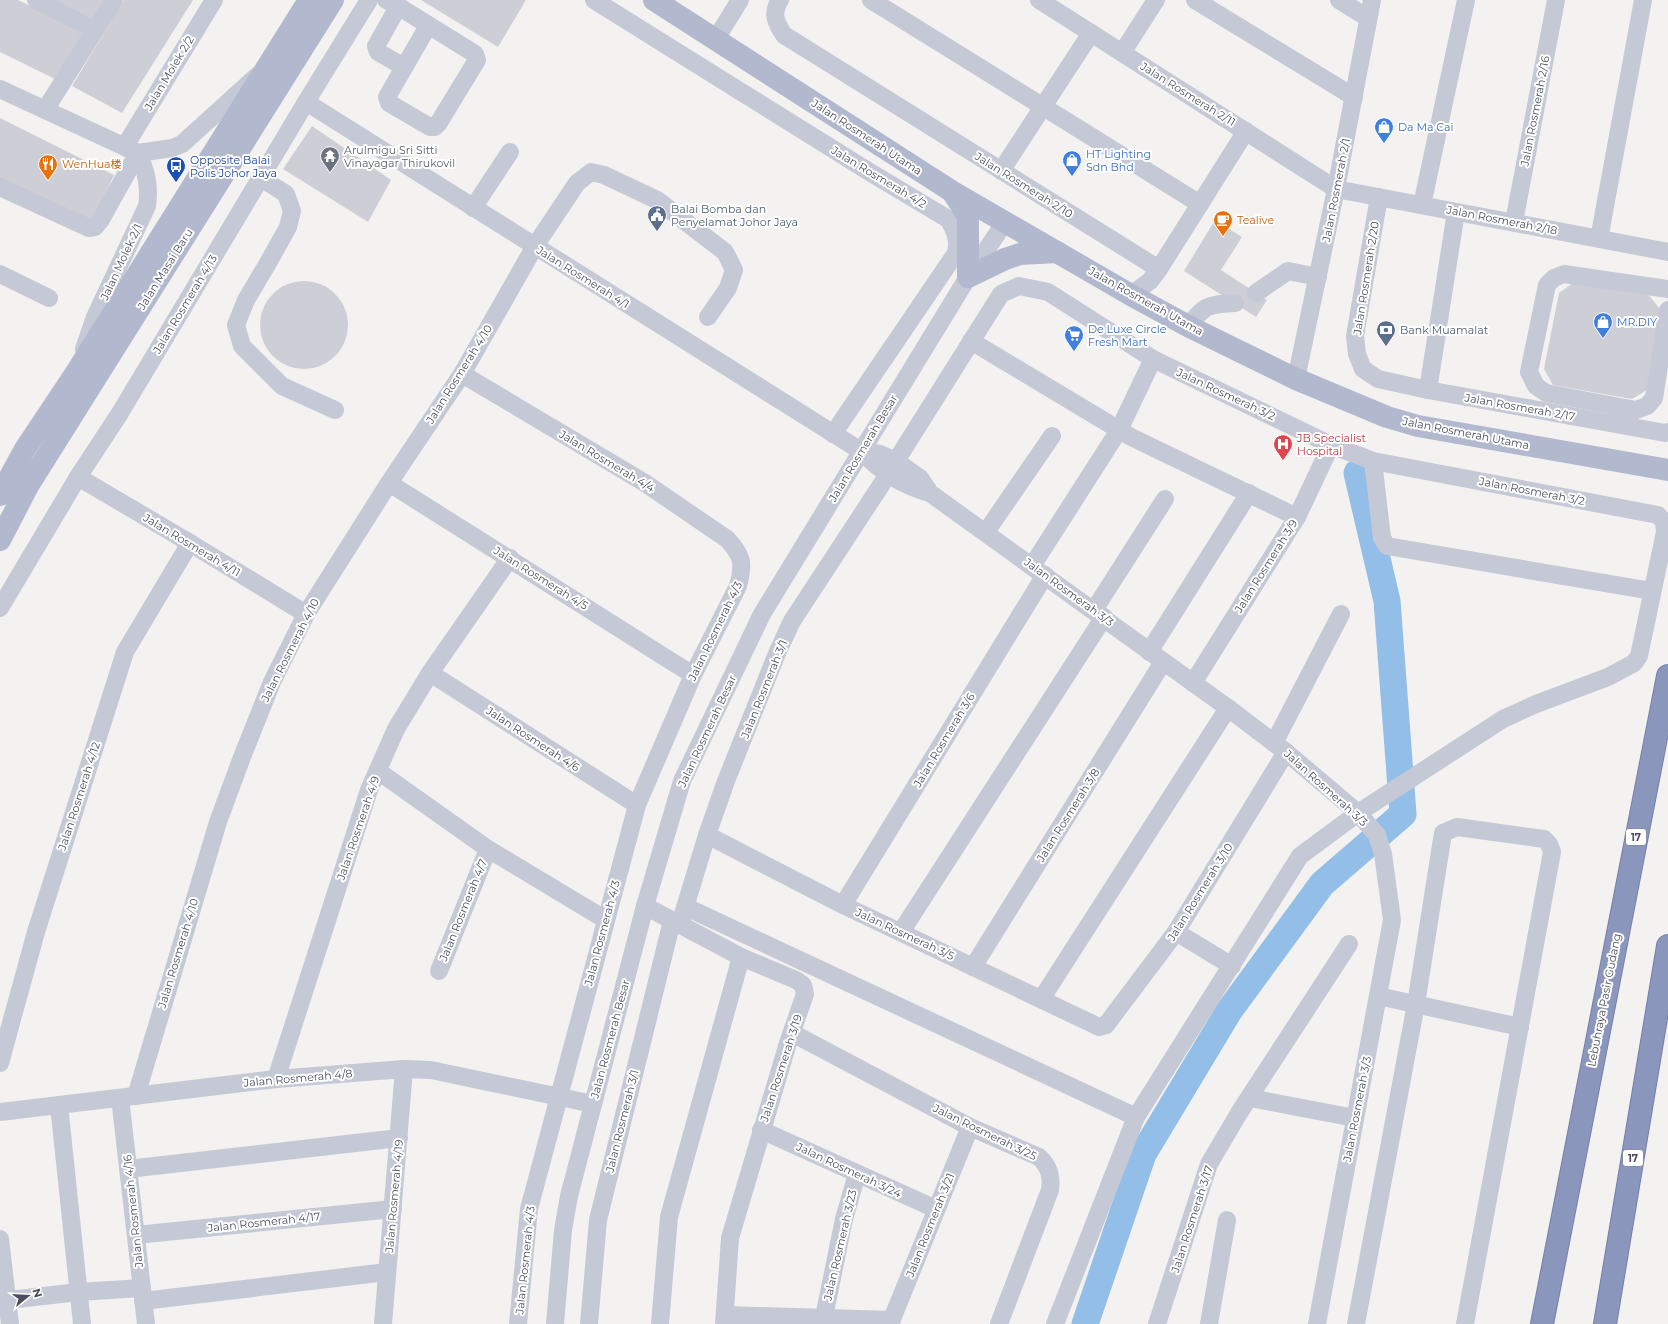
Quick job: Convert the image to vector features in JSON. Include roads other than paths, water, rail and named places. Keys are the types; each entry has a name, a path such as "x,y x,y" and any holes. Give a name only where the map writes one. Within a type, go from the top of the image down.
{"highway":[{"name":"Lebuhraya Pasir Gudang","path":"1542,1324 1668,676"},
{"name":"17","path":"1605,1324 1668,946"},
{"path":"1550,1324 1551,1272"}],"main road":[{"name":"Jalan Masai Baru","path":"0,495 25,449 76,371 309,0"},
{"name":"Jalan Masai Baru","path":"0,540 28,486 333,0"},
{"name":"Jalan Rosmerah Utama","path":"654,0 952,192 1188,326 1296,379 1387,417 1418,426 1668,470"},
{"path":"952,192 968,216 968,277 1020,254 1057,252"}],"street":[{"path":"36,0 95,30"},
{"path":"45,110 114,0"},
{"name":"Jalan Molek 2/2","path":"0,187 89,228 95,227 100,221 131,150 214,0"},
{"name":"Jalan Rosmerah 4/13","path":"0,608 78,477 120,414 306,102 369,0"},
{"name":"Jalan Rosmerah 4/2","path":"594,0 868,171 948,219 955,229 958,244 956,252 833,434"},
{"path":"716,39 740,0"},
{"name":"Jalan Rosmerah 2/10","path":"780,0 775,7 775,21 784,35 1159,269"},
{"path":"871,0 1200,204"},
{"name":"Jalan Rosmerah 2/11","path":"1039,0 1336,189"},
{"path":"1122,53 1156,0"},
{"path":"1195,0 1354,97"},
{"path":"1339,0 1368,18"},
{"name":"Jalan Rosmerah 2/1","path":"1296,379 1336,189 1372,0"},
{"path":"1422,205 1466,0"},
{"name":"Jalan Rosmerah 2/16","path":"1514,222 1556,0"},
{"path":"1599,239 1643,0"},
{"path":"404,67 378,52 376,46 393,2 428,26 475,54 477,57 473,67 435,127 430,127 390,103 387,97 428,26"},
{"path":"1001,171 1091,33"},
{"path":"0,89 131,150 172,148 182,144 269,65"},
{"name":"Jalan Rosmerah 4/1","path":"306,102 861,451"},
{"path":"1131,295 1150,282 1246,131"},
{"name":"Jalan Molek 2/1","path":"76,371 95,318 147,206 149,192 145,168 131,150"},
{"path":"474,208 510,152"},
{"name":"Jalan Rosmerah 4/10","path":"128,1097 218,822 272,682 306,614 389,483 462,374 534,246 577,182 591,172 604,175 657,200 725,252 734,270 728,288 708,317"},
{"path":"261,178 286,194 292,211 288,226 246,300 236,325 242,346 282,386 335,410"},
{"name":"Jalan Rosmerah 2/18","path":"1336,189 1668,252"},
{"name":"Jalan Rosmerah 2/20","path":"1373,376 1363,370 1357,354 1355,336 1380,197"},
{"path":"1428,390 1456,212"},
{"name":"Jalan Rosmerah Besar","path":"555,1324 563,1230 569,1196 645,906 682,782 762,614 968,277 1005,222"},
{"path":"1256,293 1288,271 1318,277"},
{"path":"0,274 49,298"},
{"path":"1668,289 1564,274 1554,278 1548,285 1529,372 1536,386 1546,393 1636,410 1647,406 1654,398 1668,310"},
{"name":"Jalan Rosmerah 3/2","path":"892,467 1001,294 1019,286 1048,292 1153,360 1331,445 1373,461 1658,515 1664,522 1666,532 1652,591"},
{"path":"1188,326 1204,308 1218,304 1235,303"},
{"path":"971,341 1131,437 1297,517"},
{"name":"Jalan Rosmerah 3/6","path":"843,905 1119,430 1153,360"},
{"name":"Jalan Rosmerah 4/4","path":"462,374 645,483 727,539 736,548 742,560"},
{"name":"Jalan Rosmerah 2/17","path":"1373,376 1428,390 1665,433 1668,432"},
{"path":"986,532 1052,436"},
{"name":"Jalan Rosmerah 3/9","path":"1193,684 1297,517 1331,445"},
{"name":"Jalan Rosmerah 3/3","path":"861,451 880,454 892,467 920,478 930,493 1099,613 1280,748 1358,814 1377,835 1383,854 1392,920 1317,1324"},
{"path":"1055,1324 1136,1117 1300,856 1384,796 1503,718 1608,677 1634,663 1639,656 1652,591 1387,546 1382,538 1373,461"},
{"name":"Jalan Rosmerah 3/1","path":"589,1324 598,1220 676,923 686,907 707,835 772,666 792,621 892,467"},
{"name":"Jalan Rosmerah 4/11","path":"78,477 306,614"},
{"name":"Jalan Rosmerah 4/5","path":"389,483 510,558 693,675"},
{"name":"Jalan Rosmerah 3/8","path":"973,967 1156,657 1249,493"},
{"path":"901,932 1099,613 1165,499"},
{"name":"Jalan Rosmerah 4/12","path":"0,1063 36,932 125,652 190,543"},
{"name":"Jalan Rosmerah 4/9","path":"276,1079 369,790 396,729 430,673 510,558"},
{"name":"Jalan Rosmerah 4/3","path":"518,1324 529,1209 637,805 693,675 738,586 742,572 742,560"},
{"name":"Jalan Rosmerah 3/10","path":"1106,1025 1176,932 1280,748 1341,614"},
{"name":"Jalan Rosmerah 4/6","path":"430,673 637,805"},
{"path":"1042,998 1228,708"},
{"name":"Jalan Rosmerah 4/7","path":"378,771 488,849 606,920"},
{"path":"1356,1324 1369,1262 1416,1004 1443,833 1457,827 1544,839 1550,844 1552,852 1465,1324"},
{"name":"Jalan Rosmerah 3/5","path":"707,835 843,905 973,967 1042,998 1099,1027 1106,1025"},
{"name":"Jalan Rosmerah 4/7","path":"438,971 488,849"},
{"name":"Jalan Rosmerah 3/19","path":"645,906 740,957 796,980 803,985 805,994 788,1043 730,1238 724,1320"},
{"path":"686,907 1136,1117"},
{"path":"1176,932 1232,966"},
{"name":"Jalan Rosmerah 3/17","path":"1157,1324 1209,1164 1349,944"},
{"path":"660,1324 669,1217 740,957"},
{"path":"1378,996 1520,1027"},
{"name":"Jalan Rosmerah 3/25","path":"792,1033 970,1126 1039,1156 1046,1163 1052,1181 1050,1190 999,1324"},
{"name":"Jalan Rosmerah 4/8","path":"0,1112 276,1079 404,1069 431,1070 593,1104"},
{"name":"Jalan Rosmerah 4/19","path":"383,1324 404,1069"},
{"name":"Jalan Rosmerah 4/16","path":"128,1097 128,1169 146,1324"},
{"path":"1250,1098 1355,1118"},
{"path":"59,1105 82,1324"},
{"name":"Jalan Rosmerah 3/21","path":"891,1322 970,1126"},
{"name":"Jalan Rosmerah 3/24","path":"762,1130 936,1209"},
{"path":"128,1169 399,1138"},
{"name":"Jalan Rosmerah 3/23","path":"824,1317 844,1219 858,1174"},
{"name":"Jalan Rosmerah 4/17","path":"136,1235 393,1209"},
{"path":"1210,1324 1227,1220"},
{"path":"0,1239 3,1301 10,1324"},
{"path":"3,1301 78,1292 142,1294 387,1272"},
{"path":"724,1320 824,1317 891,1322"}],"waterway":[{"path":"1085,1324 1143,1154 1229,1011 1322,884 1403,814 1387,601 1357,473"}],"place":[{"name":"Da Ma Cai","path":"1384,144"},
{"name":"Arulmigu Sri Sitti Vinayagar Thirukovil","path":"330,173"},
{"name":"HT Lighting Sdn Bhd","path":"1072,177"},
{"name":"WenHua楼","path":"48,181"},
{"name":"Opposite Balai Polis Johor Jaya","path":"176,183"},
{"name":"Balai Bomba dan Penyelamat Johor Jaya","path":"657,232"},
{"name":"Tealive","path":"1223,237"},
{"name":"MR.DIY","path":"1603,339"},
{"name":"Bank Muamalat","path":"1386,347"},
{"name":"De Luxe Circle Fresh Mart","path":"1074,352"},
{"name":"JB Specialist Hospital","path":"1283,461"}]}
